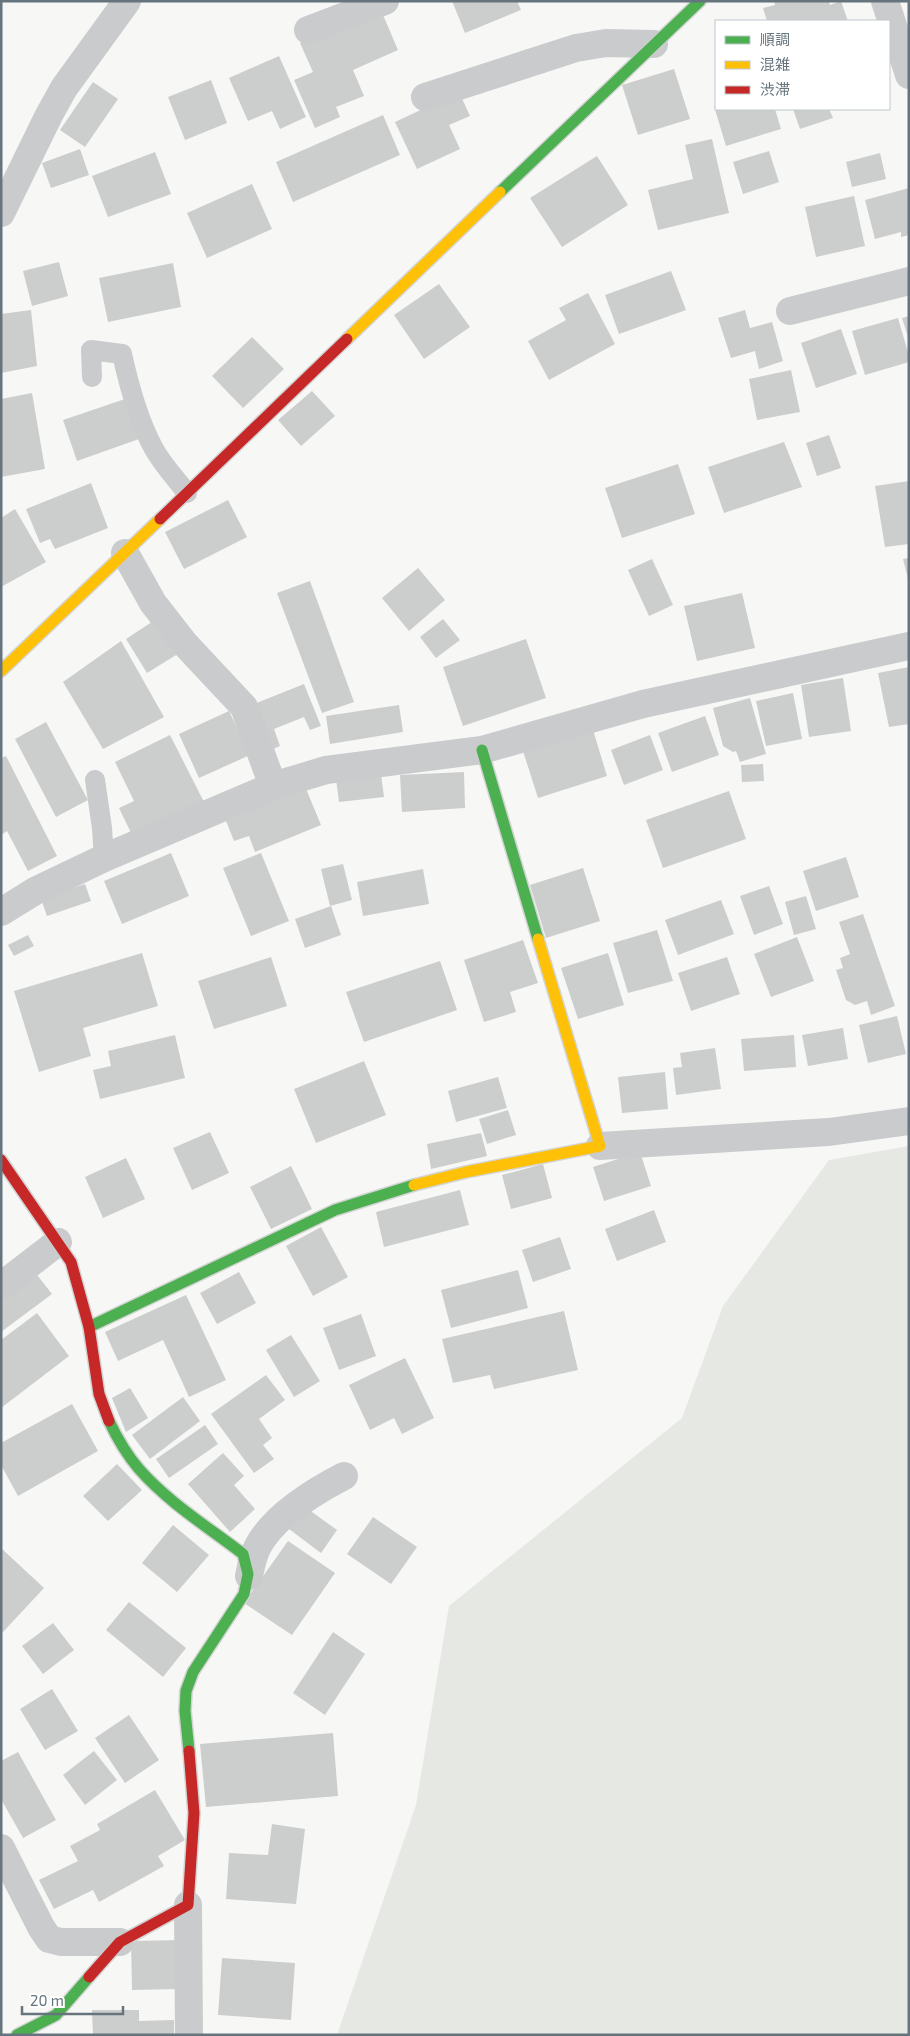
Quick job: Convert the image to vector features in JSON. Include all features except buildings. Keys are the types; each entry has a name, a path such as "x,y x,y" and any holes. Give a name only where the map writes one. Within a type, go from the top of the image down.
{"street":[{"path":"1,213 48,115 64,88 128,1"},
{"path":"308,30 385,1"},
{"path":"1,671 700,1"},
{"path":"885,1 909,75"},
{"path":"425,97 576,48 606,43 654,44"},
{"path":"790,312 909,281"},
{"path":"125,553 153,603 185,644 244,707 273,786"},
{"path":"1,912 35,891 104,858 273,786 326,770 482,750 643,704 909,646"},
{"path":"482,750 600,1146"},
{"path":"89,1327 335,1210 361,1200 467,1172 600,1146 829,1132 909,1121"},
{"path":"1,1160 71,1262 89,1327 99,1394 107,1418 120,1443 138,1468 160,1491 243,1554 247,1562 249,1576"},
{"path":"1,1286 58,1242"},
{"path":"189,2035 188,1905 194,1813 185,1711 186,1691 193,1672 244,1594 257,1547 284,1516 309,1495 344,1476"},
{"path":"1,1848 41,1927 50,1939 61,1942 120,1942"},
{"path":"17,2035 56,2015 120,1942 188,1905"}],"lane":[{"path":"92,378 92,350 122,354 128,382 147,434 155,451 187,493"},
{"path":"95,780 104,858"}],"shaded area":[{"path":"909,1146 909,2035 337,2035 416,1805 449,1606 682,1418 723,1306 829,1160"}],"traffic: fast":[{"path":"500,192 700,1"},
{"path":"482,750 538,939"},
{"path":"89,1327 335,1210 414,1185"},
{"path":"109,1421 122,1446 139,1469 176,1504 243,1554 248,1574 244,1594 193,1672 186,1691 185,1711 189,1751"},
{"path":"17,2035 56,2015 89,1977"}],"traffic: slow":[{"path":"347,339 500,192"},
{"path":"1,671 160,519"},
{"path":"414,1185 466,1172 600,1146 538,939"}],"traffic: jam":[{"path":"160,519 347,339"},
{"path":"1,1160 71,1262 89,1327 99,1394 109,1421"},
{"path":"89,1977 120,1942 188,1905 194,1813 189,1751"}]}
